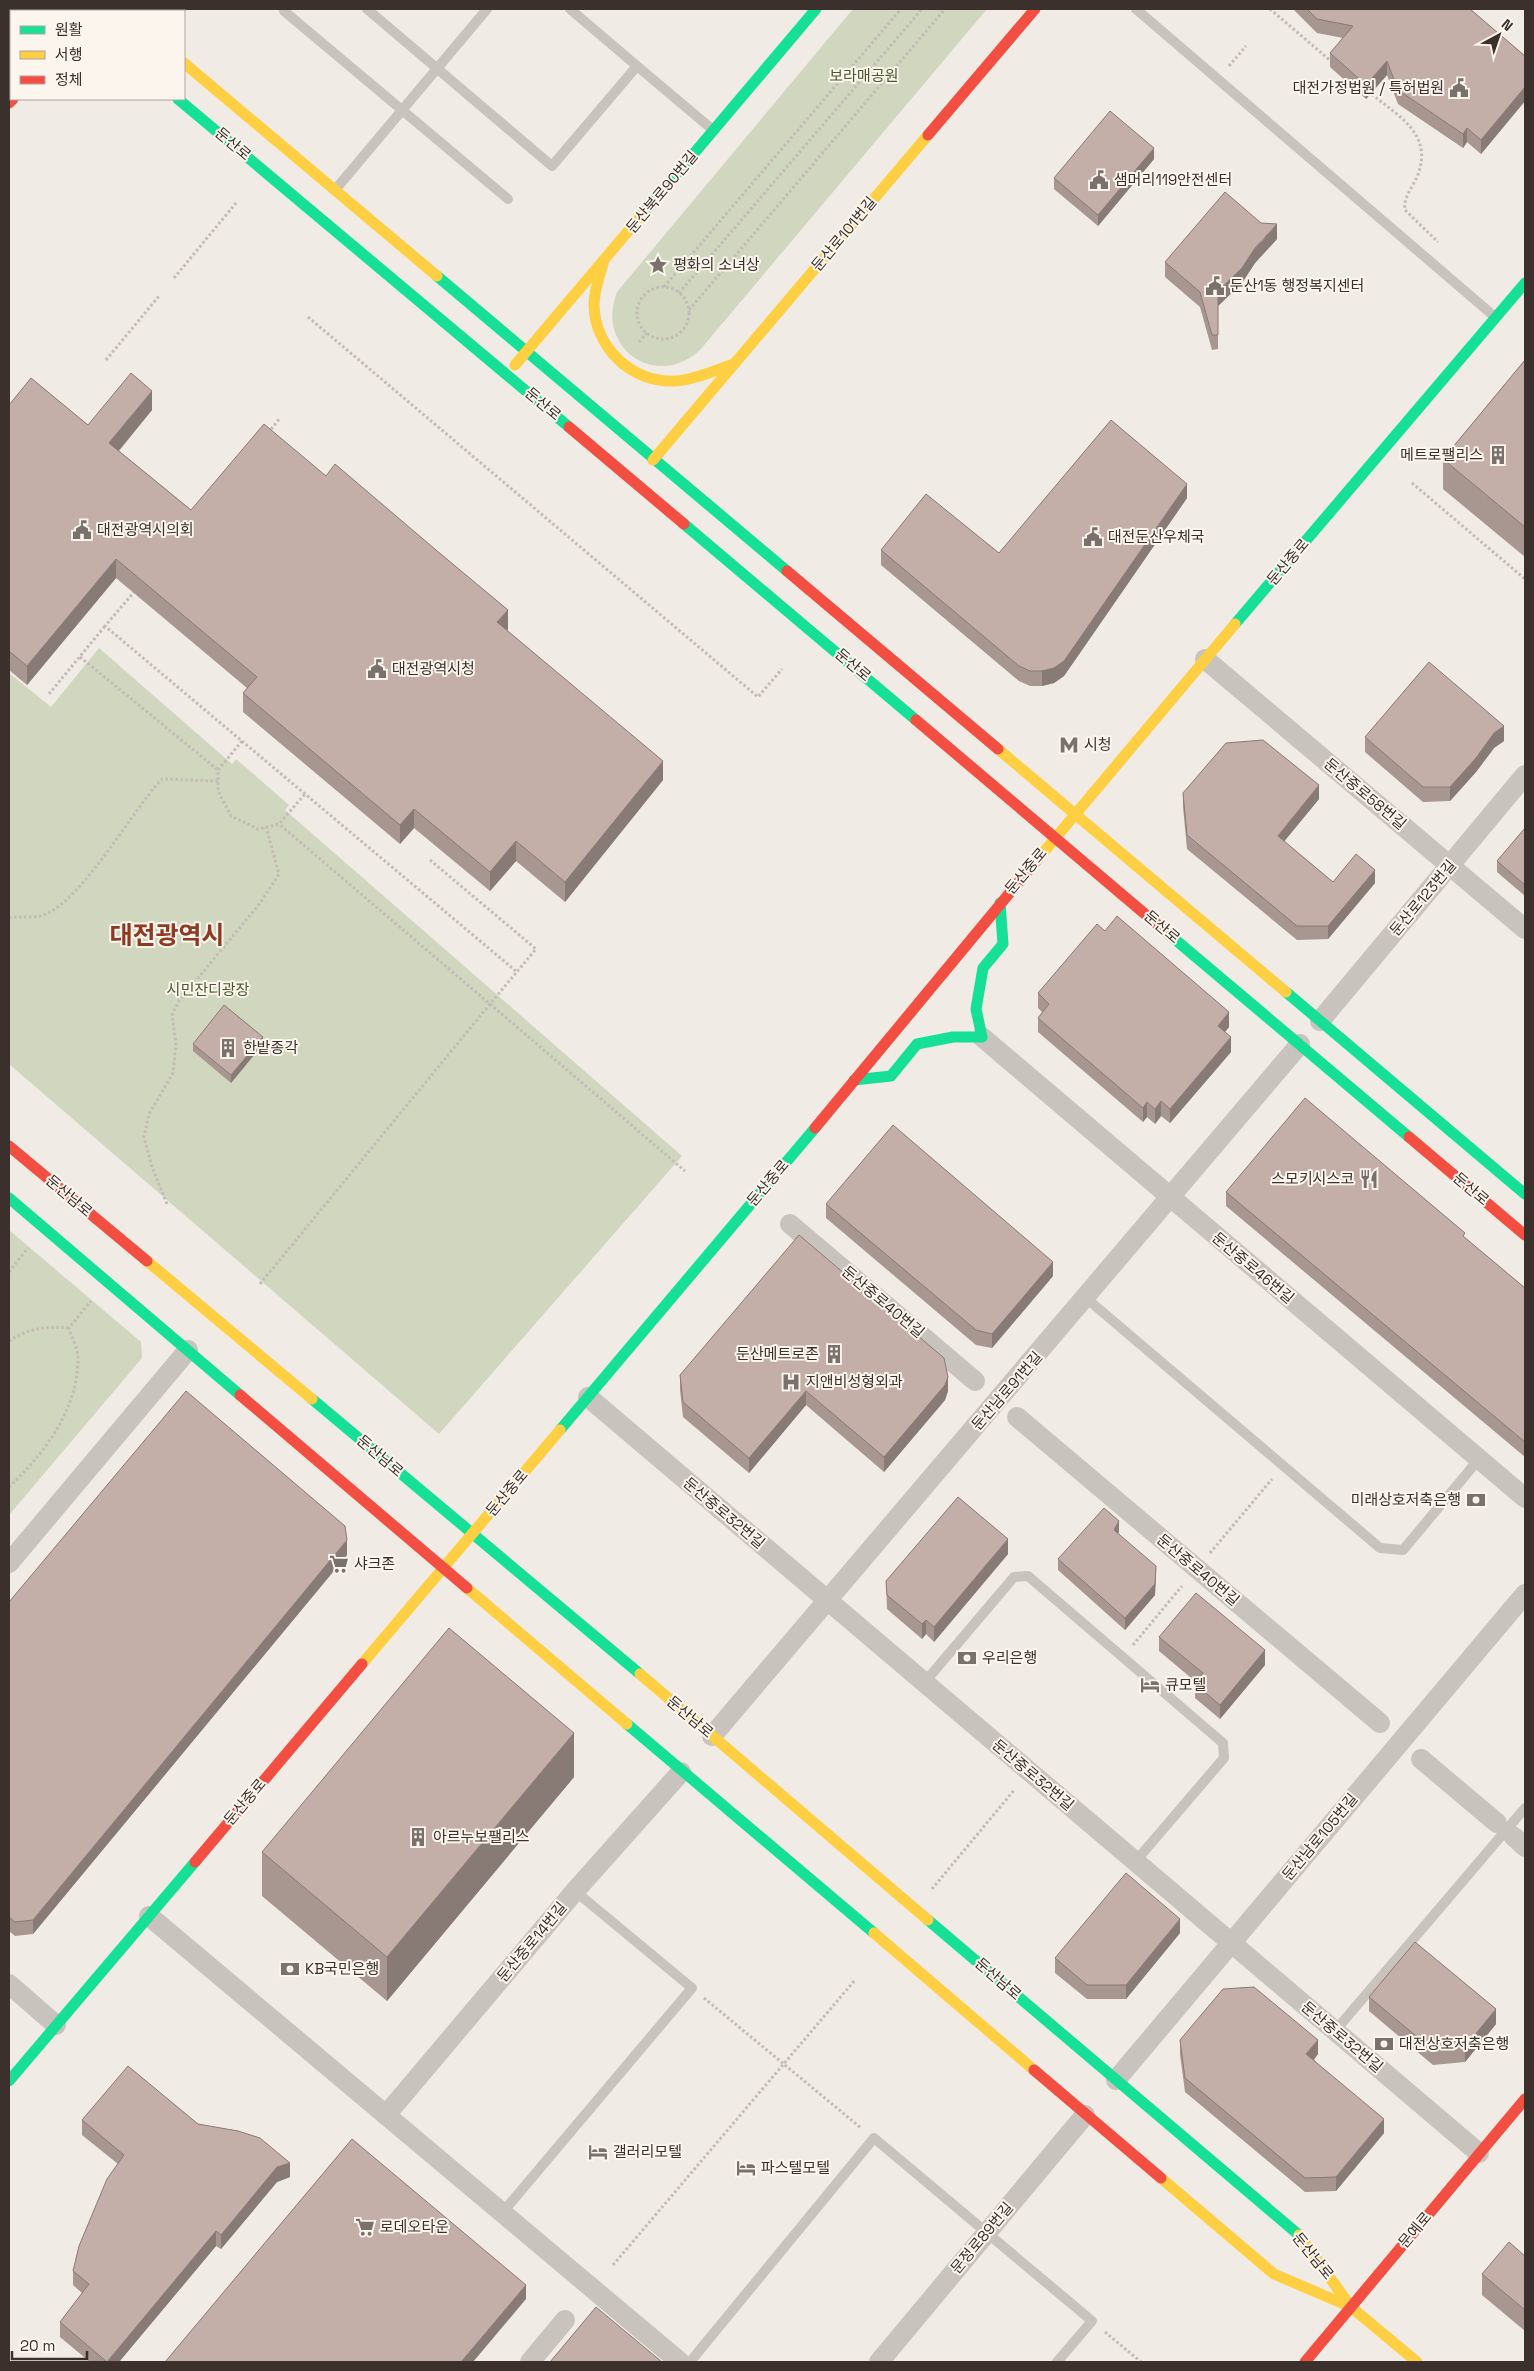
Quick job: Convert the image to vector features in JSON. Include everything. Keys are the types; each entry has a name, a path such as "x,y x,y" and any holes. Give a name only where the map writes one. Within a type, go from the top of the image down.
{"main road":[{"name":"둔산북로90번길","path":"508,374 816,9"},
{"name":"둔산로101번길","path":"653,460 1035,9"},
{"name":"둔산로","path":"185,64 1525,1194"},
{"name":"둔산로","path":"179,100 508,374 1525,1235"},
{"path":"605,259 597,284 594,306 597,327 606,347 621,364 643,377 669,381 694,377 734,364"},
{"name":"둔산중로","path":"9,2082 588,1397 854,1080 1055,836 1525,283"},
{"path":"854,1080 891,1076 917,1044 952,1037 982,1037 976,1009 983,968 1003,944 1000,904"},
{"name":"둔산남로","path":"9,1146 712,1736 1303,2239 1351,2307 1416,2362"},
{"name":"둔산남로","path":"9,1198 681,1772 1274,2274 1351,2307"},
{"name":"문예로","path":"1305,2362 1525,2099"}],"street":[{"name":"둔산중로58번길","path":"1205,660 1525,929"},
{"name":"둔산로123번길","path":"1320,1021 1525,774"},
{"name":"둔산중로46번길","path":"982,1037 1525,1498"},
{"name":"둔산남로91번길","path":"712,1736 1300,1044"},
{"name":"둔산중로40번길","path":"790,1224 975,1381"},
{"path":"9,1563 188,1350"},
{"name":"둔산중로32번길","path":"588,1397 1479,2153"},
{"name":"둔산중로40번길","path":"1017,1416 1380,1723"},
{"name":"둔산남로105번길","path":"1116,2080 1525,1594"},
{"path":"1421,1759 1497,1823"},
{"name":"둔산중로14번길","path":"386,2115 575,1891 681,1772"},
{"path":"148,1916 680,2362"},
{"path":"9,1984 56,2025"},
{"name":"문정로89번길","path":"879,2362 1085,2115"},
{"path":"530,2362 565,2320"}],"lane":[{"path":"367,9 552,166 637,66"},
{"path":"334,190 486,9"},
{"path":"571,9 713,130"},
{"path":"1136,9 1496,317"},
{"path":"284,11 508,199"},
{"path":"1086,1298 1380,1548 1403,1550 1479,1459"},
{"path":"924,1683 1014,1577 1028,1576 1223,1743 1224,1758 1136,1862"},
{"path":"1335,2031 1525,1808"},
{"path":"502,2212 692,1988 575,1891"},
{"path":"690,2362 874,2138 1092,2321 1057,2362"}],"path":[{"path":"900,9 664,287 649,292 639,304 638,320 646,333 663,339 672,338 685,327 689,310 945,9"},
{"path":"680,293 922,9"},
{"path":"1270,9 1333,62"},
{"path":"1363,88 1408,125 1421,142 1421,164 1405,201 1400,206"},
{"path":"1405,201 1407,214 1438,242"},
{"path":"174,278 236,203"},
{"path":"664,287 680,293 689,310"},
{"path":"106,360 159,296"},
{"path":"308,317 758,697 782,669"},
{"path":"262,440 280,418"},
{"path":"1412,482 1525,579"},
{"path":"49,694 136,589"},
{"path":"105,626 516,972"},
{"path":"80,657 218,770"},
{"path":"242,741 218,770 218,791 231,816 258,829 279,824 305,794"},
{"path":"9,918 41,916 64,903 91,872 162,780 218,782"},
{"path":"279,824 685,1172"},
{"path":"167,1204 152,1167 144,1137 149,1114 173,1073 176,1043 172,1015 179,1001 262,902 279,874 266,827"},
{"path":"260,1284 536,950 430,860"},
{"path":"9,1272 32,1244"},
{"path":"69,1328 95,1297"},
{"path":"9,1341 28,1331 47,1326 69,1328"},
{"path":"9,1487 47,1445 65,1413 74,1385 78,1360 69,1328"},
{"path":"930,1891 1015,1789"},
{"path":"613,2266 855,1980"},
{"path":"692,1988 874,2138"},
{"path":"1092,2321 1141,2362"}],"green space":[{"name":"보라매공원","path":"853,9 987,9 700,350 683,362 665,366 648,364 633,357 622,345 614,330 612,312 617,292"},
{"name":"시민잔디광장","path":"99,648 232,764 236,759 289,805 285,810 682,1156 439,1434 9,1064 9,673 51,707"},
{"path":"9,1230 141,1342 142,1358 9,1515"}],"building":[{"name":"대전가정법원 / 특허법원","path":"1307,9 1470,9 1525,56 1525,87 1481,140 1467,128 1463,134 1398,90 1387,61 1366,85 1330,53 1353,26 1317,19"},
{"name":"샘머리119안전센터","path":"1110,111 1154,148 1098,215 1054,178"},
{"name":"둔산1동 행정복지센터","path":"1225,192 1261,223 1277,224 1255,248 1242,268 1218,291 1218,335 1212,335 1200,292 1165,262"},
{"name":"메트로팰리스","path":"1525,360 1525,527 1443,459"},
{"name":"대전광역시청","path":"131,373 152,391 109,443 191,510 264,424 326,476 335,464 508,610 497,622 663,761 565,882 516,841 490,872 414,809 400,825 243,693 257,677 116,559 27,666 9,651 9,405 31,378 88,425"},
{"name":"대전둔산우체국","path":"1111,420 1187,484 1064,661 1054,668 1030,671 1019,666 881,550 926,494 999,553"},
{"path":"1429,662 1504,726 1494,733 1476,758 1450,787 1423,787 1365,737"},
{"path":"1263,740 1319,785 1278,836 1333,882 1356,854 1375,870 1328,926 1297,926 1187,835 1183,793 1226,743"},
{"path":"1525,828 1525,885 1497,861"},
{"path":"1117,916 1229,1012 1218,1026 1231,1037 1170,1109 1161,1101 1155,1109 1147,1102 1143,1108 1038,1018 1049,1004 1038,993 1097,924 1105,931"},
{"name":"한밭종각","path":"224,1005 263,1037 231,1075 193,1044"},
{"path":"1305,1098 1465,1233 1463,1236 1525,1288 1525,1442 1226,1192"},
{"path":"893,1125 1053,1262 992,1334 976,1330 826,1204"},
{"name":"둔산메트로존","path":"799,1235 944,1358 948,1377 945,1385 884,1457 806,1391 749,1458 683,1402 680,1375"},
{"path":"186,1391 345,1526 347,1540 33,1920 15,1922 9,1917 9,1602"},
{"path":"958,1497 1008,1539 934,1627 926,1620 922,1624 887,1595 886,1581"},
{"path":"1104,1508 1119,1521 1114,1530 1156,1566 1155,1584 1125,1618 1058,1559"},
{"path":"1196,1593 1265,1650 1220,1705 1195,1684 1203,1673 1159,1637"},
{"name":"아르누보팰리스","path":"449,1628 574,1733 387,1957 262,1852"},
{"path":"1126,1873 1180,1919 1126,1985 1087,1985 1055,1958"},
{"path":"1415,1942 1496,2009 1465,2047 1433,2050 1369,1997"},
{"path":"1254,1987 1318,2040 1306,2054 1384,2119 1336,2177 1305,2178 1185,2078 1180,2040 1223,1989"},
{"path":"128,2066 198,2124 238,2131 260,2138 290,2163 277,2167 221,2235 216,2231 107,2362 60,2322 89,2284 73,2271 79,2246 107,2179 124,2155 82,2120"},
{"name":"로데오타운","path":"352,2139 526,2285 461,2362 165,2362"},
{"path":"1509,2242 1525,2256 1525,2310 1482,2274"},
{"path":"596,2307 662,2362 550,2362"}],"traffic: fast":[{"path":"641,216 816,9"},
{"path":"179,100 569,427"},
{"path":"437,276 787,571"},
{"path":"1235,624 1525,283"},
{"path":"684,524 916,720"},
{"path":"854,1080 891,1076 917,1044 953,1037 982,1037 976,1009 983,968 1003,944 1000,903"},
{"path":"1171,936 1409,1137"},
{"path":"1286,992 1525,1194"},
{"path":"560,1430 815,1128"},
{"path":"9,1198 240,1395"},
{"path":"312,1399 640,1674"},
{"path":"627,1724 874,1933"},
{"path":"9,2081 195,1862"},
{"path":"928,1920 1299,2235"}],"traffic: slow":[{"path":"185,64 437,276"},
{"path":"653,460 928,135"},
{"path":"515,365 641,216"},
{"path":"603,264 595,295 596,321 601,335 619,360 644,376 659,380 675,381 697,377 734,364"},
{"path":"1037,860 1235,624"},
{"path":"998,749 1286,992"},
{"path":"147,1261 312,1399"},
{"path":"362,1664 560,1430"},
{"path":"467,1588 627,1724"},
{"path":"640,1674 928,1920"},
{"path":"874,1933 1034,2070"},
{"path":"1161,2178 1274,2274 1351,2307"},
{"path":"1299,2235 1351,2307 1417,2362"}],"traffic: jam":[{"path":"928,135 1035,9"},
{"path":"9,103 12,100"},
{"path":"569,427 684,524"},
{"path":"787,571 998,749"},
{"path":"916,720 1171,936"},
{"path":"815,1128 1037,860"},
{"path":"1409,1137 1525,1235"},
{"path":"9,1146 147,1261"},
{"path":"240,1395 467,1588"},
{"path":"195,1862 362,1664"},
{"path":"1034,2070 1161,2178"},
{"path":"1305,2362 1525,2099"}],"place":[{"name":"대전가정법원 / 특허법원","path":"1459,88"},
{"name":"샘머리119안전센터","path":"1099,180"},
{"name":"평화의 소녀상","path":"658,265"},
{"name":"둔산1동 행정복지센터","path":"1215,286"},
{"name":"메트로팰리스","path":"1498,455"},
{"name":"대전광역시의회","path":"82,530"},
{"name":"대전둔산우체국","path":"1093,537"},
{"name":"대전광역시청","path":"377,669"},
{"name":"시청","path":"1069,745"},
{"name":"한밭종각","path":"228,1048"},
{"name":"스모키시스코","path":"1369,1179"},
{"name":"둔산메트로존","path":"834,1354"},
{"name":"지앤비성형외과","path":"791,1382"},
{"name":"미래상호저축은행","path":"1476,1500"},
{"name":"샤크존","path":"339,1564"},
{"name":"우리은행","path":"967,1658"},
{"name":"큐모텔","path":"1150,1685"},
{"name":"아르누보팰리스","path":"418,1837"},
{"name":"KB국민은행","path":"290,1969"},
{"name":"대전상호저축은행","path":"1384,2044"},
{"name":"갤러리모텔","path":"598,2152"},
{"name":"파스텔모텔","path":"746,2168"},
{"name":"로데오타운","path":"365,2227"}],"district":[{"name":"대전광역시","path":"167,935"}]}
